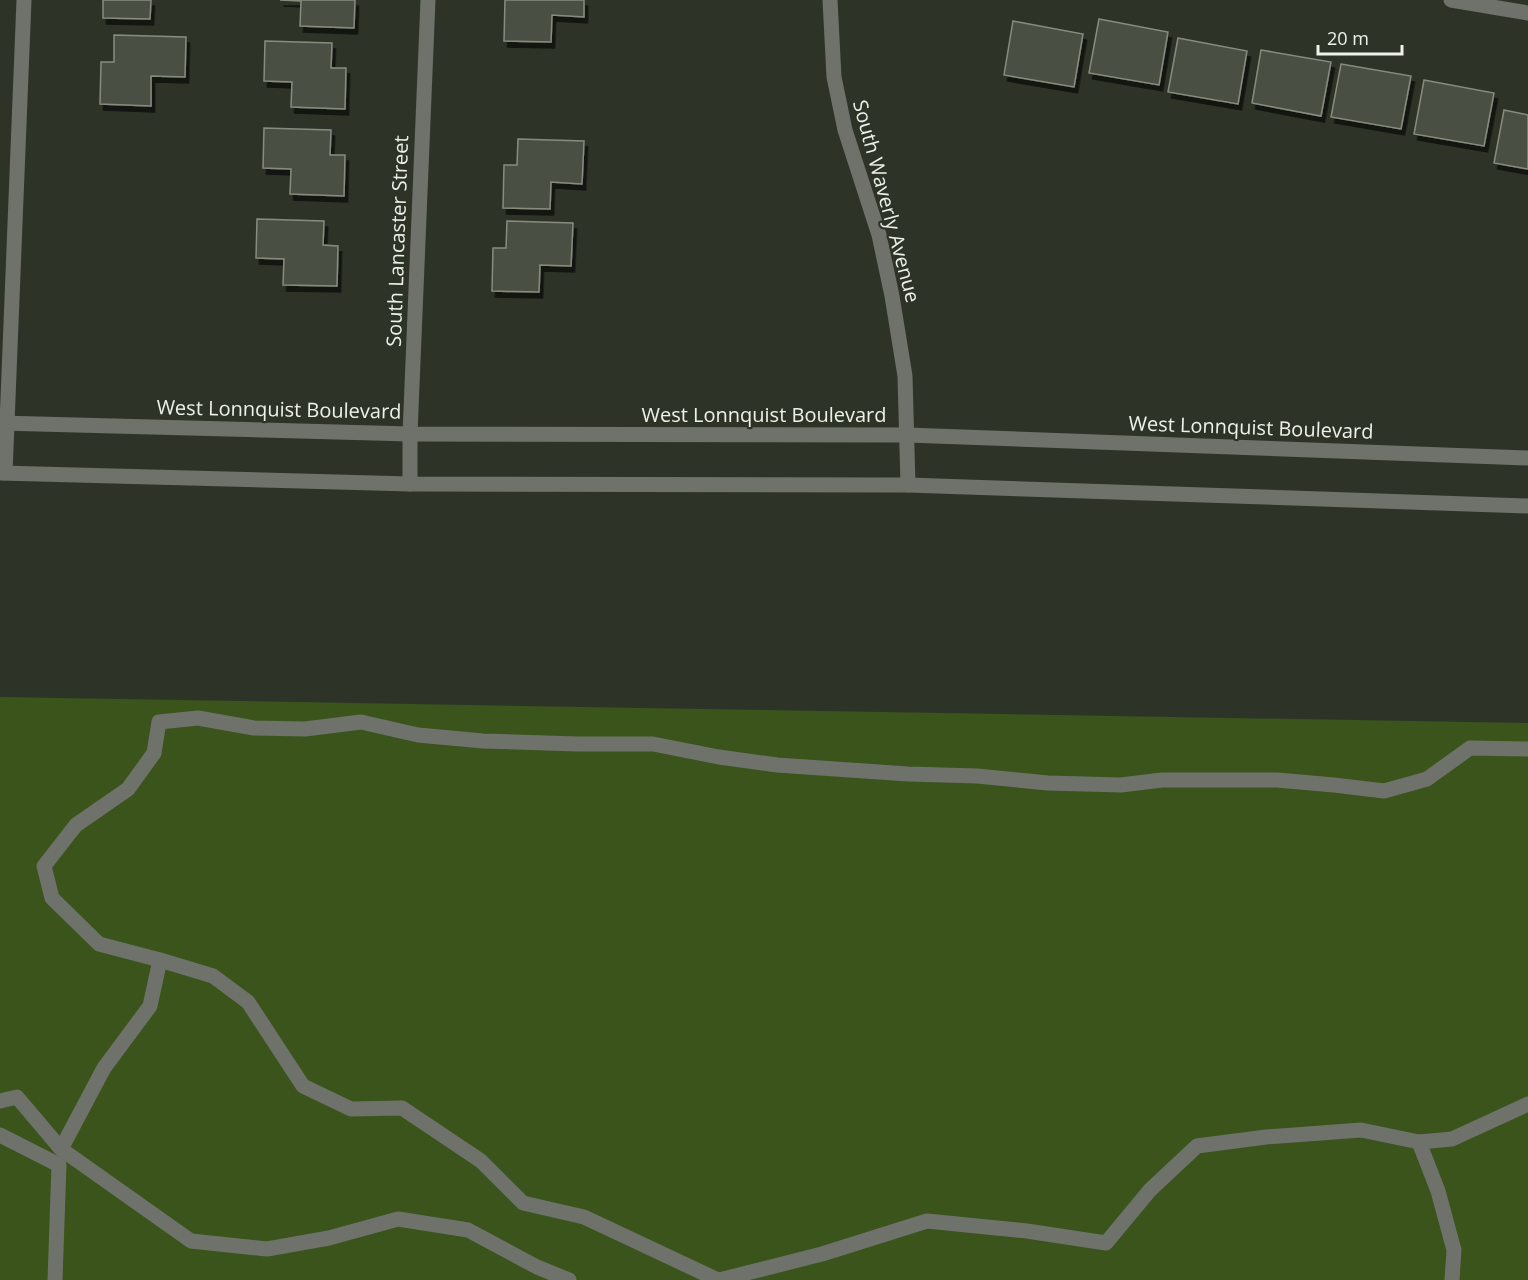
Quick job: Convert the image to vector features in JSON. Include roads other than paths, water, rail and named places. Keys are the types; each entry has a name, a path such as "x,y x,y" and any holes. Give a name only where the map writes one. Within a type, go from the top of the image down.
{"street":[{"path":"24,0 2,473 410,484 908,485 1528,506"},
{"name":"South Lancaster Street","path":"410,484 410,434 428,0"},
{"name":"South Waverly Avenue","path":"830,0 834,77 845,130 879,235 905,376 908,485"},
{"path":"1451,0 1528,14"},
{"name":"West Lonnquist Boulevard","path":"3,423 410,434 907,435 1528,458"},
{"path":"1528,749 1470,748 1427,779 1384,791 1277,780 1162,780 1121,785 1048,783 976,776 777,765 653,744 483,741 418,735 362,722 305,729 254,729 198,718 159,722 154,753 128,789 76,825 44,866 52,898 99,944 213,976 248,1002 303,1086 351,1109 402,1108 481,1161 523,1203 584,1217 718,1280 822,1254 927,1221 1027,1231 1106,1243 1150,1190 1197,1146 1266,1137 1361,1131 1419,1142 1452,1139 1528,1104"},
{"path":"61,1149 104,1068 150,1006 160,960"},
{"path":"0,1101 17,1097 61,1149 191,1241 267,1249 329,1238 398,1219 468,1230 537,1267 569,1280"},
{"path":"0,1135 59,1165 55,1280"},
{"path":"1419,1142 1438,1191 1454,1250 1452,1280"}]}
